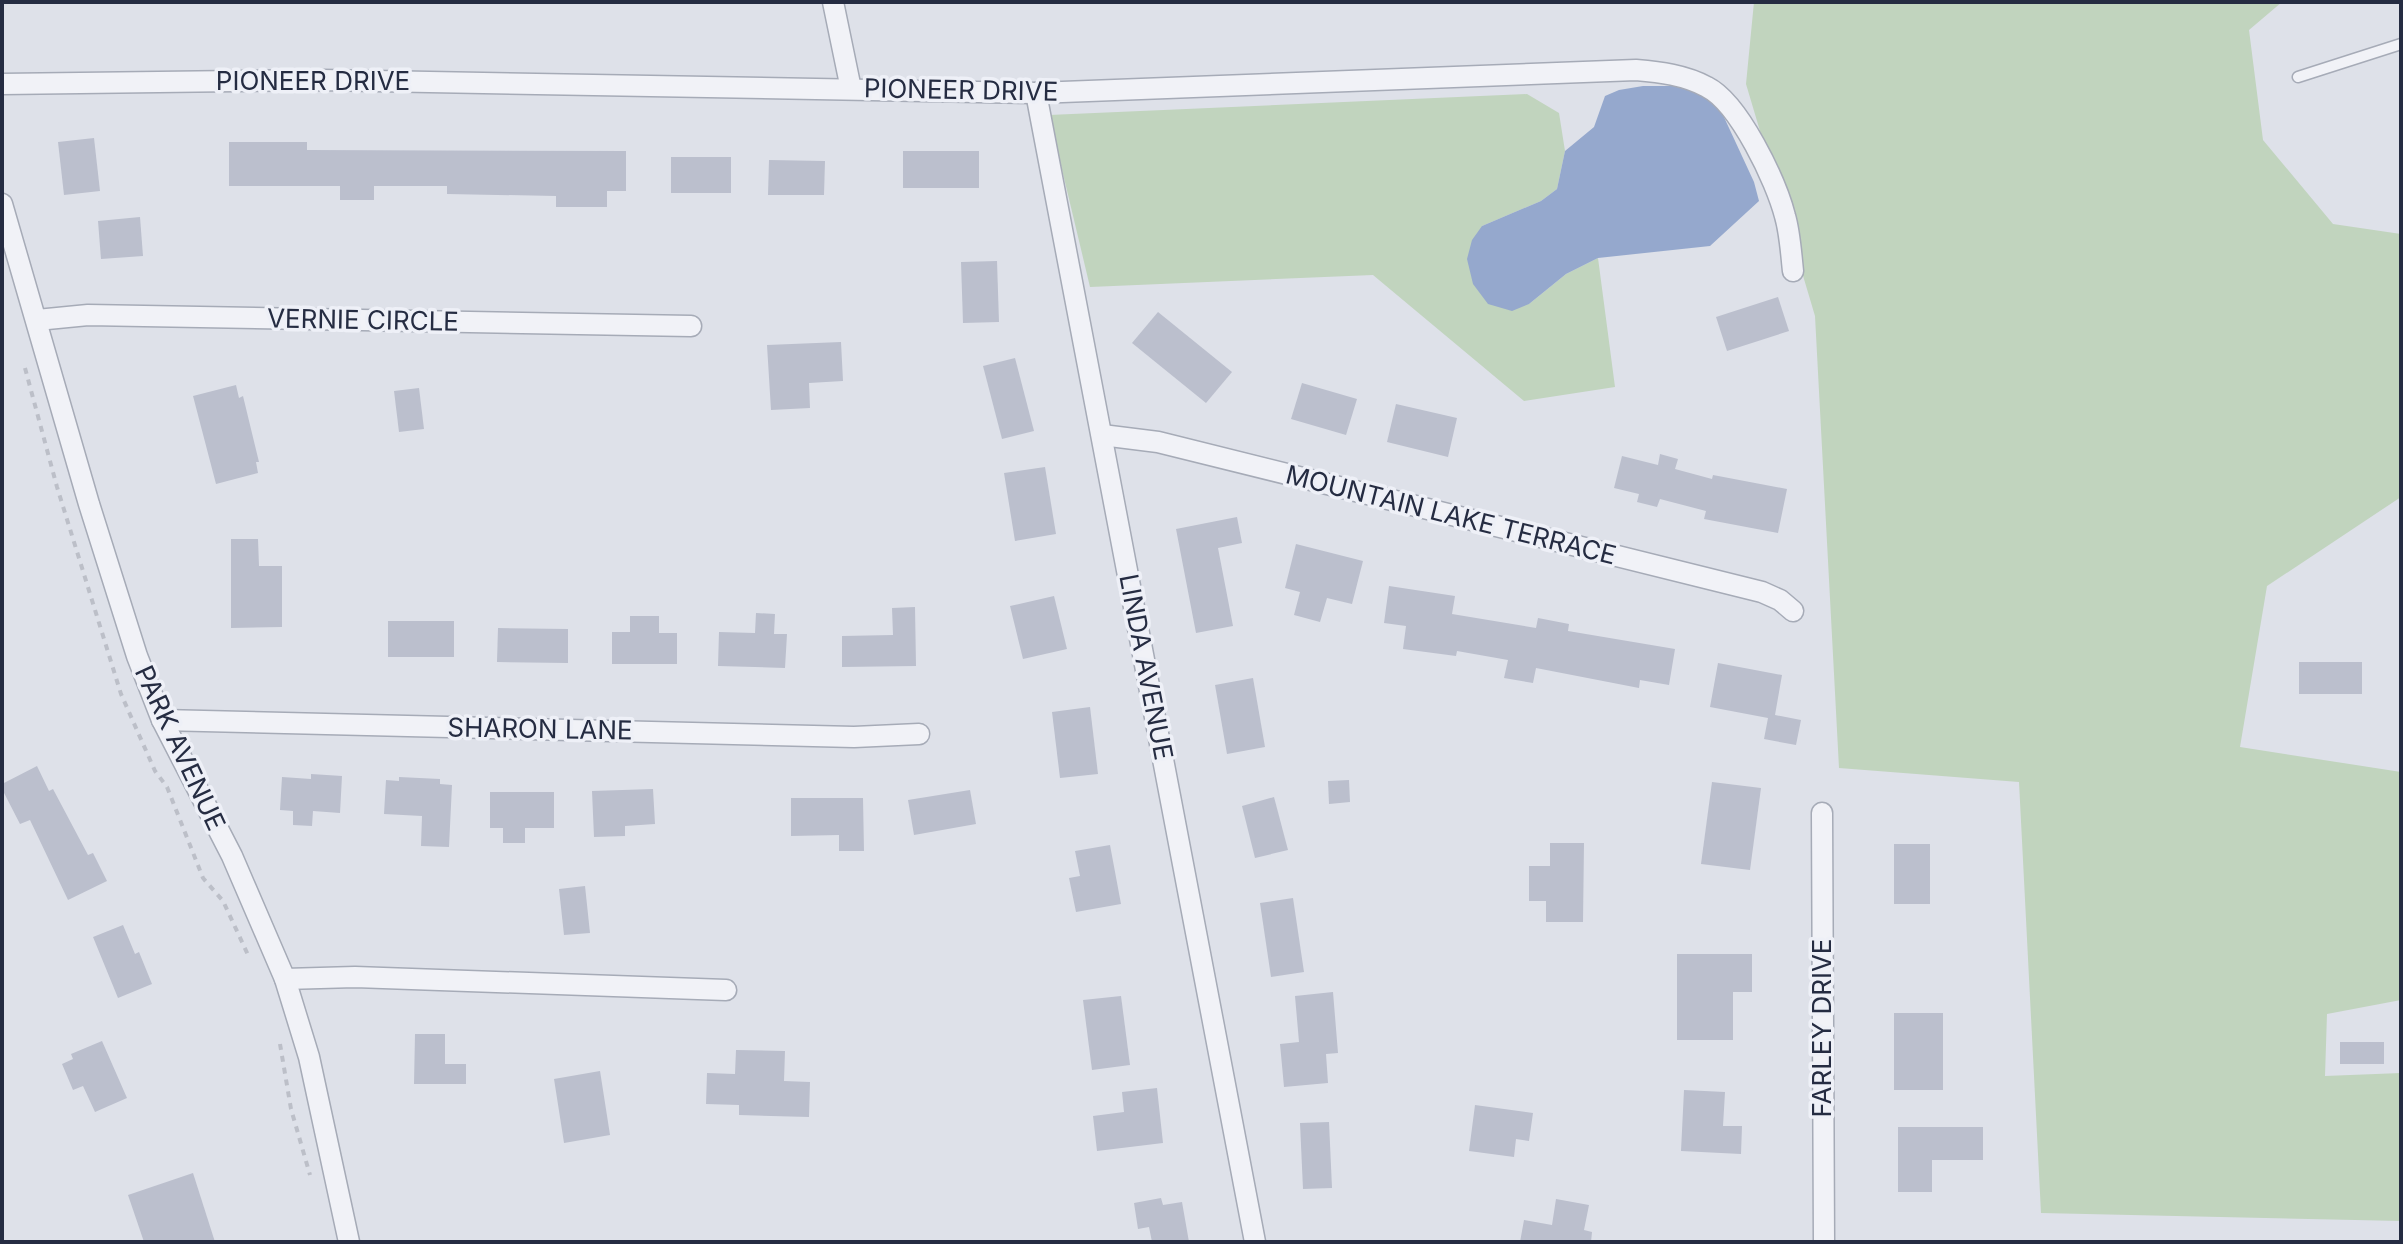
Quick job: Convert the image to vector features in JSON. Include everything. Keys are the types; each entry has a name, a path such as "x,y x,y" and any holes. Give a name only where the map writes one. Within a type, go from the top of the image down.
{"street":[{"path":"833,2 851,89"},
{"name":"PIONEER DRIVE","path":"2,84 322,80 1036,93 1636,70 1676,75 1708,87 1723,98 1739,119 1764,165 1785,215 1793,271"},
{"name":"LINDA AVENUE","path":"1036,93 1255,1242"},
{"name":"PARK AVENUE","path":"2,204 132,642 162,720 232,856 285,979 309,1057 349,1242"},
{"name":"VERNIE CIRCLE","path":"37,320 88,315 691,326"},
{"name":"MOUNTAIN LAKE TERRACE","path":"1102,435 1158,442 1762,592 1780,600 1793,611"},
{"name":"SHARON LANE","path":"162,720 854,737 919,734"},
{"name":"FARLEY DRIVE","path":"1822,813 1824,1242"},
{"path":"285,979 355,977 726,990"}],"lane":[{"path":"2298,77 2401,44"}],"green space":[{"path":"1754,2 2282,2 2249,30 2263,140 2333,224 2401,234 2401,497 2267,586 2240,747 2401,772 2401,1000 2327,1014 2325,1076 2401,1073 2401,1221 2041,1213 2019,782 1839,768 1815,316 1746,84"},
{"path":"1527,94 1559,113 1565,151 1557,189 1541,201 1482,226 1529,304 1566,274 1598,258 1615,387 1524,401 1373,275 1090,287 1049,115"}],"water":[{"path":"1643,86 1690,86 1717,102 1754,182 1759,201 1710,246 1598,258 1566,274 1529,304 1512,311 1488,304 1473,284 1467,259 1472,240 1482,226 1541,201 1557,189 1565,151 1594,127 1605,96"}],"building":[{"path":"94,138 100,191 64,195 58,142"},
{"path":"229,142 307,142 307,150 626,151 626,191 607,191 607,207 556,207 556,196 447,194 447,186 374,186 374,200 340,200 340,186 229,186"},
{"path":"903,151 979,151 979,188 903,188"},
{"path":"671,157 731,157 731,193 671,193"},
{"path":"769,160 825,161 824,195 768,195"},
{"path":"140,217 143,256 101,259 98,221"},
{"path":"997,261 999,322 963,323 961,262"},
{"path":"1778,297 1789,331 1727,351 1716,317"},
{"path":"1158,312 1232,372 1206,403 1132,343"},
{"path":"841,342 843,381 809,383 810,408 771,410 767,345"},
{"path":"1015,358 1034,431 1002,439 983,366"},
{"path":"1302,383 1357,399 1346,435 1291,419"},
{"path":"236,385 239,398 243,396 259,462 256,462 258,473 216,484 193,396"},
{"path":"419,388 424,429 399,432 394,391"},
{"path":"1396,404 1457,418 1448,457 1387,442"},
{"path":"1660,454 1678,459 1675,469 1712,479 1713,475 1787,489 1778,533 1704,519 1706,511 1660,499 1657,507 1637,502 1639,494 1614,488 1622,456 1658,465"},
{"path":"1045,467 1056,534 1015,541 1004,473"},
{"path":"1237,517 1242,543 1218,548 1233,626 1196,633 1176,529"},
{"path":"231,539 258,539 259,566 282,566 282,627 231,628"},
{"path":"1296,544 1363,561 1352,604 1327,598 1320,622 1294,615 1300,592 1285,588"},
{"path":"1389,586 1455,596 1452,614 1536,628 1538,618 1569,624 1568,631 1675,649 1669,685 1640,680 1639,688 1536,668 1533,683 1504,678 1508,660 1457,651 1456,656 1403,649 1406,626 1384,623"},
{"path":"1054,596 1067,649 1023,659 1010,606"},
{"path":"915,607 916,666 842,667 842,636 893,635 892,608"},
{"path":"756,613 775,614 774,634 787,634 785,668 718,666 719,632 755,633"},
{"path":"630,616 659,616 659,633 677,633 677,664 612,664 612,632 630,632"},
{"path":"388,621 454,621 454,657 388,657"},
{"path":"498,628 568,629 568,663 497,662"},
{"path":"2299,662 2362,662 2362,694 2299,694"},
{"path":"1718,663 1782,675 1775,715 1801,720 1796,745 1764,739 1768,718 1710,707"},
{"path":"1253,678 1265,747 1227,754 1215,685"},
{"path":"1090,707 1098,774 1060,778 1052,712"},
{"path":"37,766 49,791 53,789 88,855 93,853 107,881 68,900 30,820 20,824 2,789 2,784"},
{"path":"311,774 342,776 340,813 313,811 312,826 293,825 293,811 280,810 282,777 311,779"},
{"path":"399,777 440,779 440,784 452,785 449,847 421,846 422,816 384,814 386,780 399,781"},
{"path":"1349,780 1350,802 1329,804 1328,781"},
{"path":"1712,782 1761,788 1750,870 1701,864"},
{"path":"653,789 655,824 625,826 625,836 594,837 592,791"},
{"path":"970,790 976,824 914,835 908,800"},
{"path":"490,792 554,792 554,828 525,828 525,843 503,843 503,828 490,828"},
{"path":"1274,797 1288,850 1255,858 1242,806"},
{"path":"791,798 863,798 864,851 839,851 839,835 791,836"},
{"path":"1550,843 1584,843 1583,922 1546,922 1546,901 1529,901 1529,866 1550,866"},
{"path":"1894,844 1930,844 1930,904 1894,904"},
{"path":"1110,845 1121,904 1076,912 1069,878 1080,876 1075,851"},
{"path":"585,886 590,933 564,935 559,889"},
{"path":"1293,898 1304,972 1271,977 1260,903"},
{"path":"123,925 135,954 139,952 152,984 118,998 93,937"},
{"path":"1677,954 1752,954 1752,992 1733,992 1733,1040 1677,1040"},
{"path":"1333,992 1338,1053 1326,1054 1328,1083 1284,1087 1280,1044 1299,1042 1295,996"},
{"path":"1121,996 1130,1065 1092,1070 1083,1000"},
{"path":"1894,1013 1943,1013 1943,1090 1894,1090"},
{"path":"415,1034 445,1034 445,1064 466,1064 466,1084 414,1084"},
{"path":"102,1041 127,1098 95,1112 83,1086 73,1090 62,1064 73,1059 71,1054"},
{"path":"2340,1042 2384,1042 2384,1064 2340,1064"},
{"path":"736,1050 785,1051 784,1081 810,1082 809,1117 739,1115 739,1105 706,1104 707,1073 735,1074"},
{"path":"600,1071 610,1135 564,1143 554,1079"},
{"path":"1157,1088 1163,1143 1097,1151 1093,1116 1124,1112 1122,1092"},
{"path":"1684,1090 1725,1092 1723,1126 1742,1126 1741,1154 1681,1151"},
{"path":"1475,1105 1533,1113 1529,1141 1516,1139 1514,1157 1469,1151"},
{"path":"1329,1122 1332,1188 1303,1189 1300,1123"},
{"path":"1898,1127 1983,1127 1983,1160 1932,1160 1932,1192 1898,1192"},
{"path":"193,1173 215,1242 144,1242 128,1195"},
{"path":"1161,1198 1163,1205 1182,1202 1189,1242 1152,1242 1149,1227 1138,1229 1134,1203"},
{"path":"1556,1199 1589,1205 1584,1230 1592,1232 1591,1242 1520,1242 1524,1220 1552,1225"}]}
